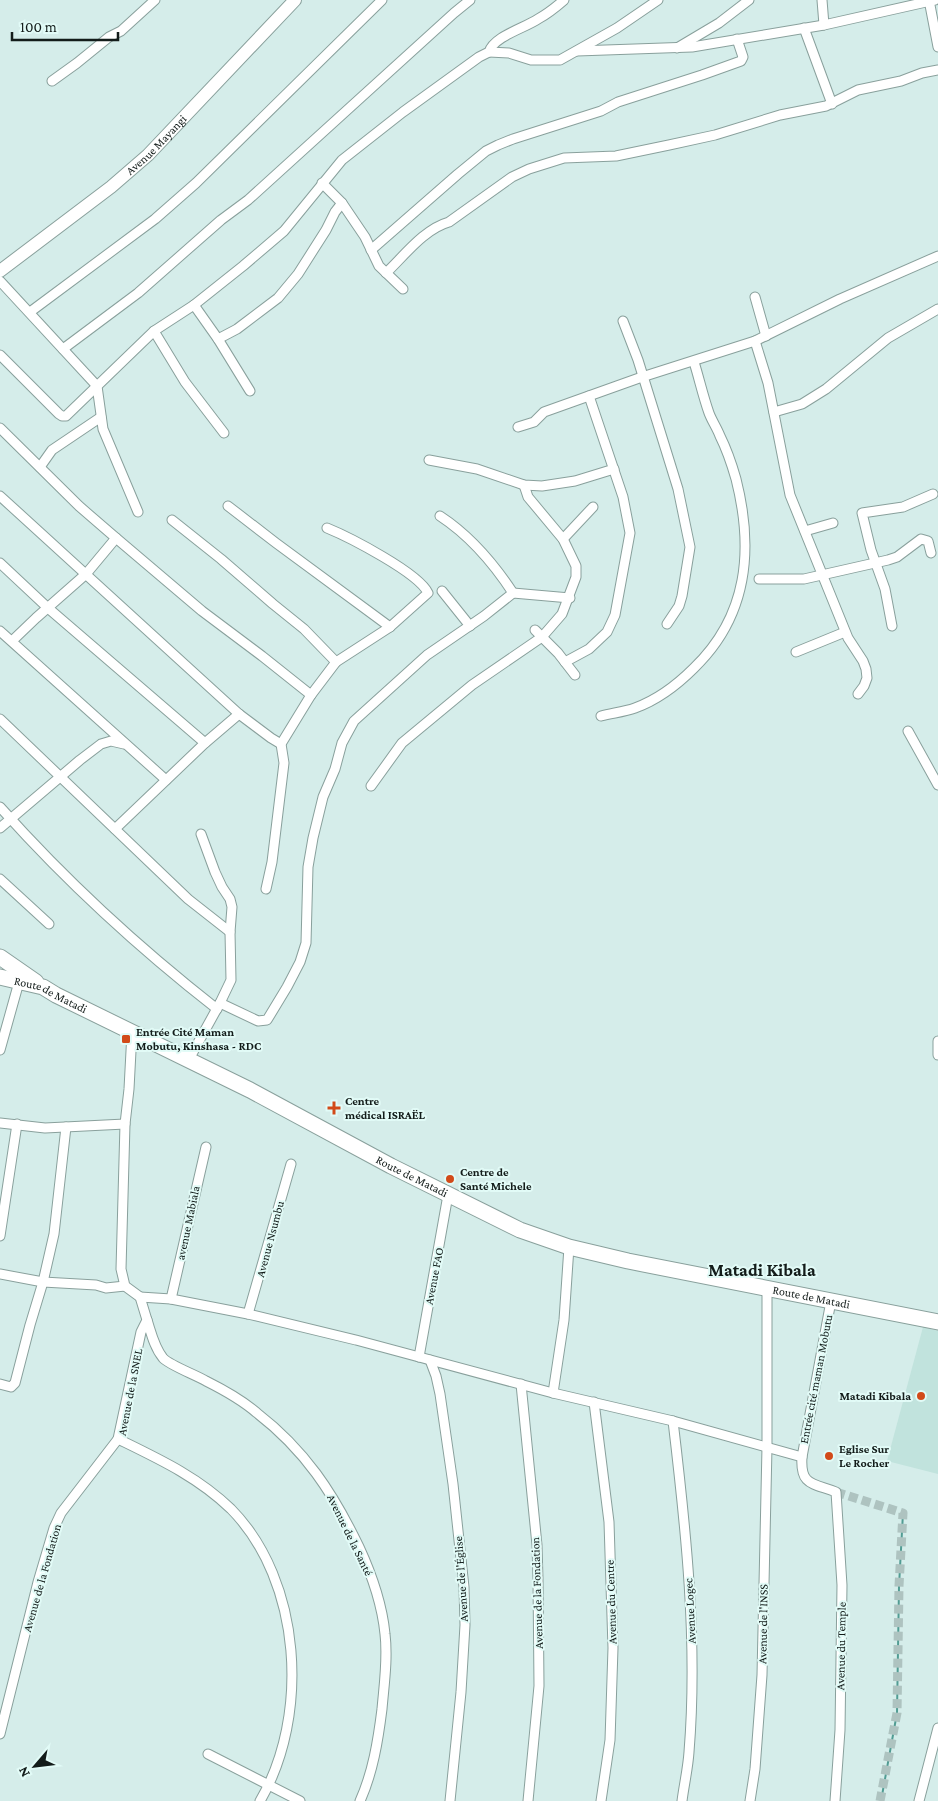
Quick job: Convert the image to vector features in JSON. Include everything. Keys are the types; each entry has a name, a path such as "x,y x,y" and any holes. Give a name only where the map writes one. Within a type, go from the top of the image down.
{"highway":[{"path":"0,957 43,987"},
{"name":"Route de Matadi","path":"0,977 43,987 250,1090 448,1195 520,1230 569,1246 628,1261 938,1322"}],"street":[{"path":"52,80 109,37 121,31 154,0"},
{"name":"Avenue Mayangi","path":"0,271 111,187 148,155 296,0"},
{"path":"30,312 155,218 189,189 382,0"},
{"path":"63,349 138,293 222,220 248,200 470,0"},
{"path":"489,52 491,47 505,36 537,20 564,0"},
{"path":"0,355 62,416 66,416 154,331 194,305 284,231 342,160 367,138 479,57 489,52 509,53 531,60 560,60 577,52 640,14 658,0"},
{"path":"674,49 719,23 749,0"},
{"path":"822,0 824,24"},
{"path":"577,52 674,49 804,28 931,1 938,47"},
{"path":"804,28 832,104"},
{"path":"371,250 486,152 513,139 601,111 618,102 695,78 741,61 743,57 737,39"},
{"path":"386,273 428,232 438,225 448,222 512,177 529,170 564,158 627,155 715,134 780,115 832,104 858,90 901,81 922,73 938,70"},
{"path":"322,183 342,203 365,237 379,266 403,288"},
{"path":"218,339 237,329 278,298 298,274 342,203"},
{"path":"518,427 534,422 544,412 642,377 755,341 840,299 938,256"},
{"path":"0,281 97,386 103,429 107,442 138,512"},
{"path":"755,297 766,336"},
{"path":"194,305 218,339 250,391"},
{"path":"774,412 802,404 826,389 888,338 938,309"},
{"path":"623,321 638,360 678,489 690,547 682,596 667,624"},
{"path":"154,331 185,382 224,433"},
{"path":"755,341 768,384 790,494 845,632 851,644 864,661 867,678 858,694"},
{"path":"601,716 641,706 664,693 683,679 709,654 719,640 733,614 740,592 744,571 744,550 743,524 736,480 723,442 709,414 694,362"},
{"path":"564,662 590,649 607,632 614,615 630,533 623,497 589,396"},
{"path":"40,467 52,450 101,417"},
{"path":"0,428 79,506 116,538 202,611 310,695"},
{"path":"430,460 477,468 524,485 542,486 575,480 614,469"},
{"path":"371,786 402,744 444,707 542,637 562,614 570,598 576,577 576,566 563,538 528,497 524,485"},
{"path":"892,626 885,589 862,513 902,507 934,494"},
{"path":"0,496 240,714 281,744"},
{"path":"228,506 390,627"},
{"path":"563,538 593,507"},
{"path":"440,516 464,534 495,567 514,593"},
{"path":"172,520 221,559 272,604 304,628 336,662"},
{"path":"805,531 833,523"},
{"path":"266,889 272,862 284,763 281,744 310,695 336,662 390,627 428,594 428,591 413,575 359,543 326,528"},
{"path":"12,641 86,574 116,538"},
{"path":"758,579 804,579 876,563 897,557 921,539 928,541 931,553"},
{"path":"0,564 48,608 205,743"},
{"path":"442,590 470,626"},
{"path":"0,808 93,904 148,953 219,1006 258,1021 267,1020 287,987 303,952 307,923 308,866 312,838 323,797 335,769 342,743 354,721 427,655 514,593 570,598"},
{"path":"535,630 575,675"},
{"path":"0,631 166,780"},
{"path":"796,652 845,632"},
{"path":"115,829 205,743 240,714"},
{"path":"0,719 188,899 230,932"},
{"path":"908,731 938,785"},
{"path":"0,828 101,744 111,741 127,745"},
{"path":"188,1060 219,1006 231,980 230,932 232,907 201,834"},
{"path":"0,879 49,924"},
{"path":"0,1050 20,982"},
{"path":"132,1032 125,1124 121,1268 125,1286 140,1297 171,1299 248,1314 356,1340 553,1393 674,1421 802,1457"},
{"path":"938,1041 938,1055"},
{"path":"0,1123 45,1128 125,1124"},
{"path":"0,1236 17,1124"},
{"path":"0,1384 11,1387 15,1383 43,1282 54,1234 66,1127"},
{"name":"avenue Mabiala","path":"171,1299 206,1147"},
{"name":"Avenue Nsumbu","path":"248,1314 291,1164"},
{"name":"Avenue FAO","path":"419,1357 448,1195"},
{"path":"553,1393 564,1320 569,1246"},
{"path":"0,1274 43,1282 96,1285 106,1288 125,1286"},
{"name":"Avenue de l'INSS","path":"750,1801 755,1769 762,1675 767,1447 767,1288"},
{"path":"140,1297 147,1320"},
{"name":"Entrée cité maman Mobutu","path":"802,1457 831,1301"},
{"name":"Avenue de la SNEL","path":"147,1320 141,1332 118,1439 184,1472 209,1490 231,1510 247,1529 268,1566 279,1592 286,1618 291,1662 290,1704 282,1749 270,1785 260,1801"},
{"name":"Avenue de la Santé","path":"147,1320 154,1341 164,1360 244,1403 280,1432 307,1460 330,1492 367,1564 378,1594 386,1635 386,1673 374,1760 360,1801"},
{"name":"Avenue de l'Église","path":"430,1360 440,1394 453,1484 464,1587 465,1625 461,1692 450,1801"},
{"name":"Avenue de la Fondation","path":"521,1384 537,1545 538,1579 539,1686 528,1801"},
{"name":"Avenue du Centre","path":"594,1402 609,1522 613,1648 610,1740 601,1801"},
{"name":"Avenue Logec","path":"674,1421 682,1497 693,1665 689,1753 682,1801"},
{"name":"Avenue de la Fondation","path":"0,1734 38,1582 54,1528 61,1513 118,1439"},
{"name":"Avenue du Temple","path":"802,1457 801,1469 803,1476 808,1482 836,1492 842,1585 840,1730 835,1801"},
{"path":"919,1801 935,1753 938,1728"},
{"path":"208,1754 300,1801"}],"shaded area":[{"name":"Matadi Kibala","path":"923,1327 938,1331 938,1474 887,1461"}],"waterway":[{"path":"881,1801 897,1713 899,1586 903,1513"}],"tunnel":[{"path":"836,1492 903,1513 899,1586 897,1713 880,1801"}],"place":[{"name":"Entrée Cité Maman Mobutu, Kinshasa - RDC","path":"126,1039"},
{"name":"Centre médical ISRAËL","path":"334,1108"},
{"name":"Centre de Santé Michele","path":"450,1179"},
{"name":"Matadi Kibala","path":"921,1396"},
{"name":"Eglise Sur Le Rocher","path":"829,1456"}],"district":[{"name":"Matadi Kibala","path":"762,1270"}]}
